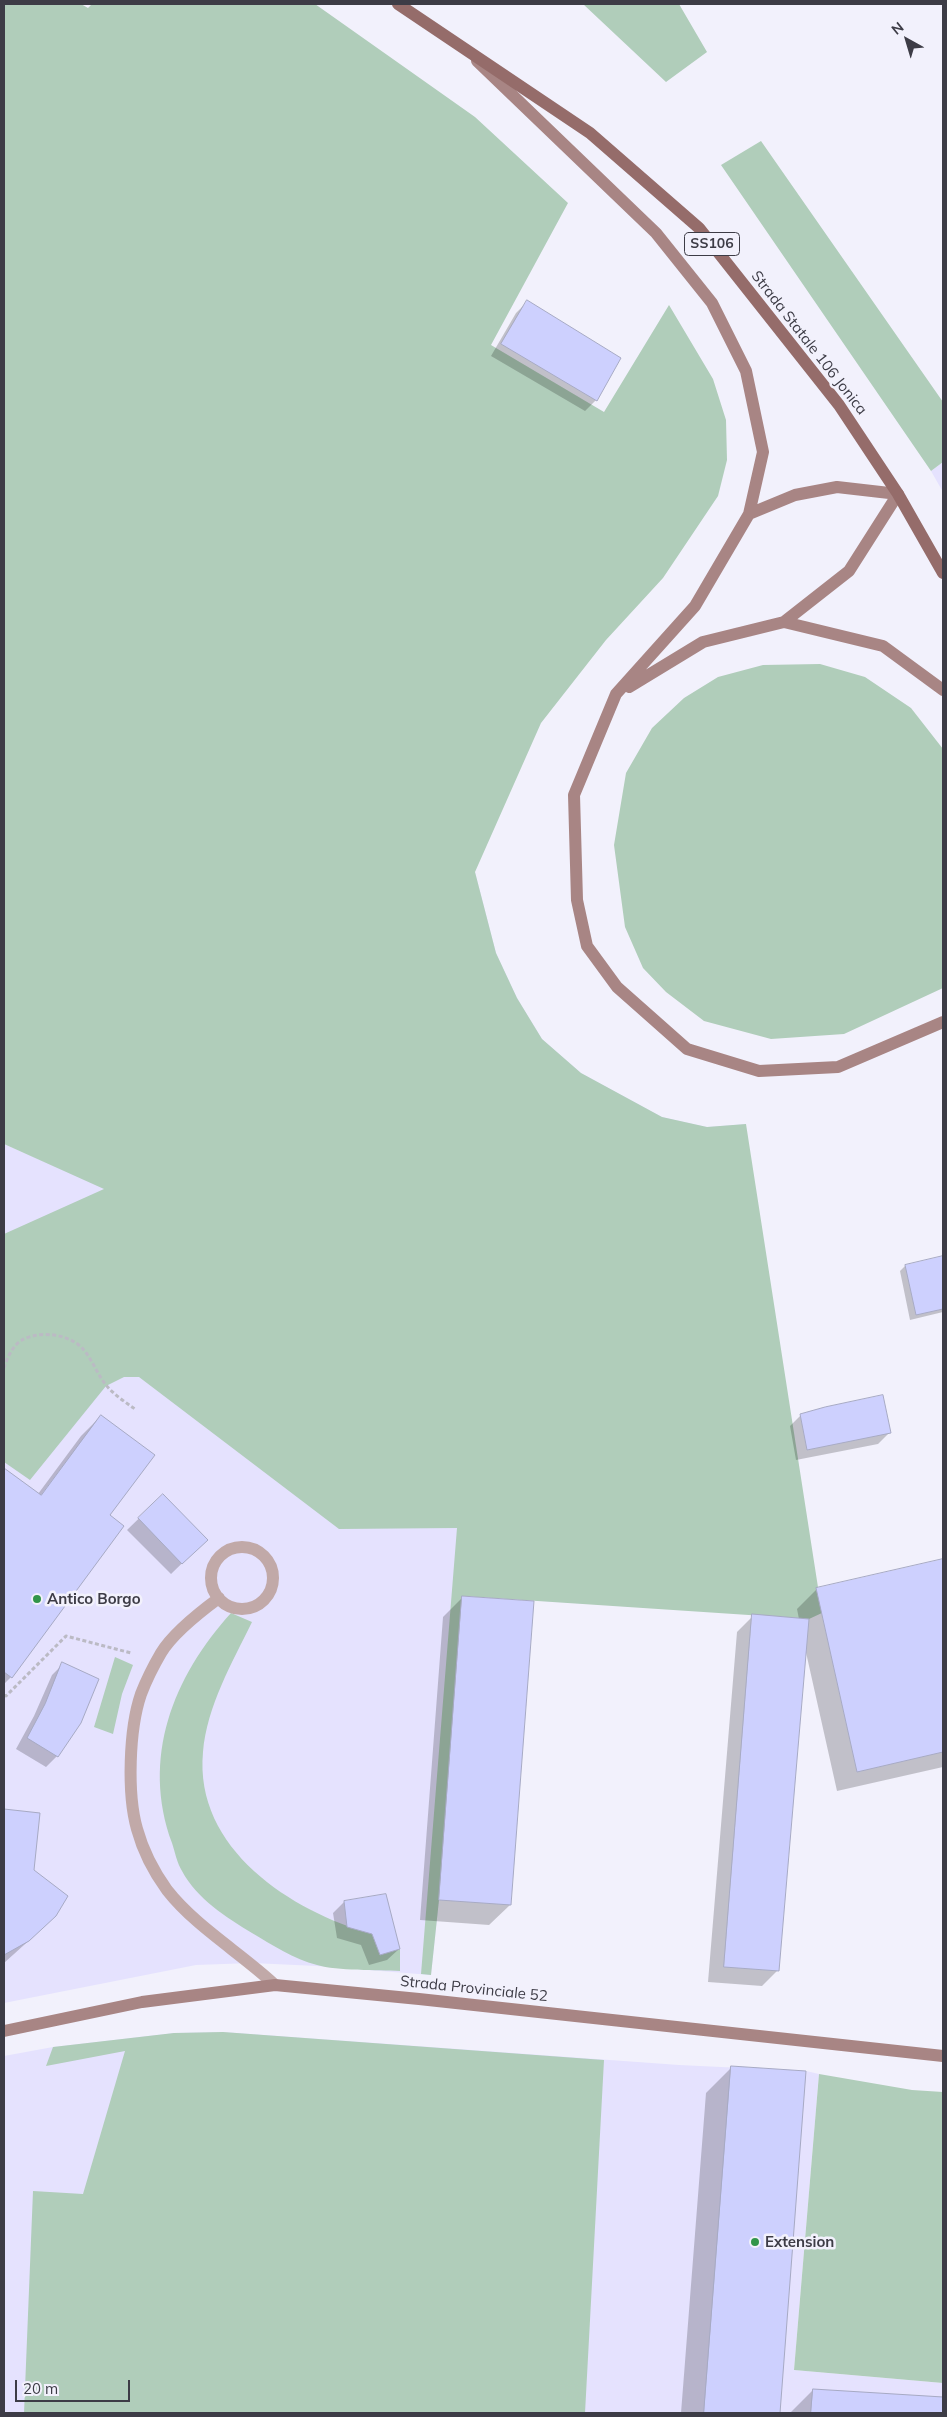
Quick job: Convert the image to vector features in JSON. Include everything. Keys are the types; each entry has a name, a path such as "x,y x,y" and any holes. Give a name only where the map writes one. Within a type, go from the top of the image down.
{"main road":[{"name":"Strada Statale 106 Jonica","path":"398,4 468,53 590,133 699,228 839,405 898,494 943,573"},
{"path":"468,53 656,233 712,303 746,371 763,452 749,514 695,606 616,694 574,795 577,900 587,946 617,987 687,1049 759,1071 838,1068 943,1022"},
{"path":"616,694 703,642 784,622 849,571 898,494 837,487 795,495 749,514"},
{"path":"784,622 883,646 943,690"},
{"name":"Strada Provinciale 52","path":"4,2031 142,2002 275,1985 943,2056"}],"lane":[{"path":"246,1547 258,1552 265,1558 271,1567 272,1582 266,1598 251,1607 240,1608 229,1606 218,1598 213,1589 211,1578 216,1562 222,1554 230,1549 246,1547"},
{"path":"218,1598 198,1614 162,1652 141,1694 134,1729 131,1786 136,1828 150,1865 168,1891 197,1920 252,1963 275,1985"}],"path":[{"path":"4,1368 15,1346 23,1340 36,1335 54,1335 71,1340 83,1349 106,1386 135,1409"},
{"path":"4,1695 6,1696 66,1636 136,1654 162,1652"}],"shaded area":[{"path":"943,462 943,492 931,471"},
{"path":"475,872 496,953 517,998 542,1039 581,1073 662,1117 707,1127 746,1124 752,1614 462,1596 439,1900 431,1975 252,1963 196,1965 4,2003 4,1144 105,1188"},
{"path":"223,2032 679,2065 806,2071 819,2074 794,2370 943,2383 943,2413 4,2413 4,2056 53,2047 174,2033"}],"green space":[{"path":"4,4 81,4 88,8 92,4 315,4 475,117 568,203 491,345 604,412 669,305 713,379 726,420 727,460 718,496 663,578 606,640 541,723 475,872 496,953 517,998 542,1039 581,1073 662,1117 707,1127 746,1124 822,1613 809,1619 462,1596 439,1900 431,1975 421,1974 457,1528 339,1529 139,1377 124,1377 106,1386 30,1480 4,1462 4,1234 104,1189 4,1144"},
{"path":"583,4 679,4 707,52 666,82"},
{"path":"761,141 943,402 943,462 931,471 721,165"},
{"path":"820,664 865,677 911,708 943,749 943,988 844,1034 771,1039 704,1021 666,992 643,968 625,927 614,845 626,773 652,728 684,698 718,677 763,665"},
{"path":"231,1613 252,1622 215,1701 205,1735 203,1752 204,1787 214,1818 231,1846 254,1871 281,1892 310,1910 341,1924 372,1934 380,1955 400,1949 400,1971 325,1967 292,1955 275,1947 222,1914 204,1899 188,1881 180,1868 163,1811 160,1780 162,1750 168,1720 179,1691 193,1664"},
{"path":"115,1657 133,1665 122,1694 113,1734 94,1727"},
{"path":"223,2032 604,2060 585,2413 24,2413 33,2191 83,2194 125,2051 46,2066 53,2047 174,2033"},
{"path":"819,2074 912,2090 943,2092 943,2383 794,2370"}],"building":[{"path":"527,300 621,358 597,401 501,344"},
{"path":"943,1256 943,1309 916,1315 905,1265"},
{"path":"883,1395 891,1433 807,1450 800,1414"},
{"name":"Antico Borgo","path":"101,1415 155,1455 110,1515 124,1526 12,1678 4,1672 4,1468 41,1495"},
{"path":"163,1494 208,1540 182,1564 138,1518"},
{"path":"943,1559 943,1752 857,1772 816,1588"},
{"path":"462,1596 534,1601 511,1905 439,1900"},
{"path":"752,1614 809,1619 779,1971 724,1967"},
{"path":"62,1662 99,1679 81,1723 58,1757 27,1738 45,1704"},
{"path":"4,1809 40,1813 34,1870 68,1896 56,1916 29,1941 4,1955"},
{"path":"386,1894 400,1949 380,1955 372,1934 347,1927 344,1901"},
{"name":"Extension","path":"731,2066 806,2071 780,2413 704,2413"},
{"path":"813,2389 943,2397 943,2413 811,2413"}],"place":[{"name":"Antico Borgo","path":"37,1599"},
{"name":"Extension","path":"755,2242"}]}
